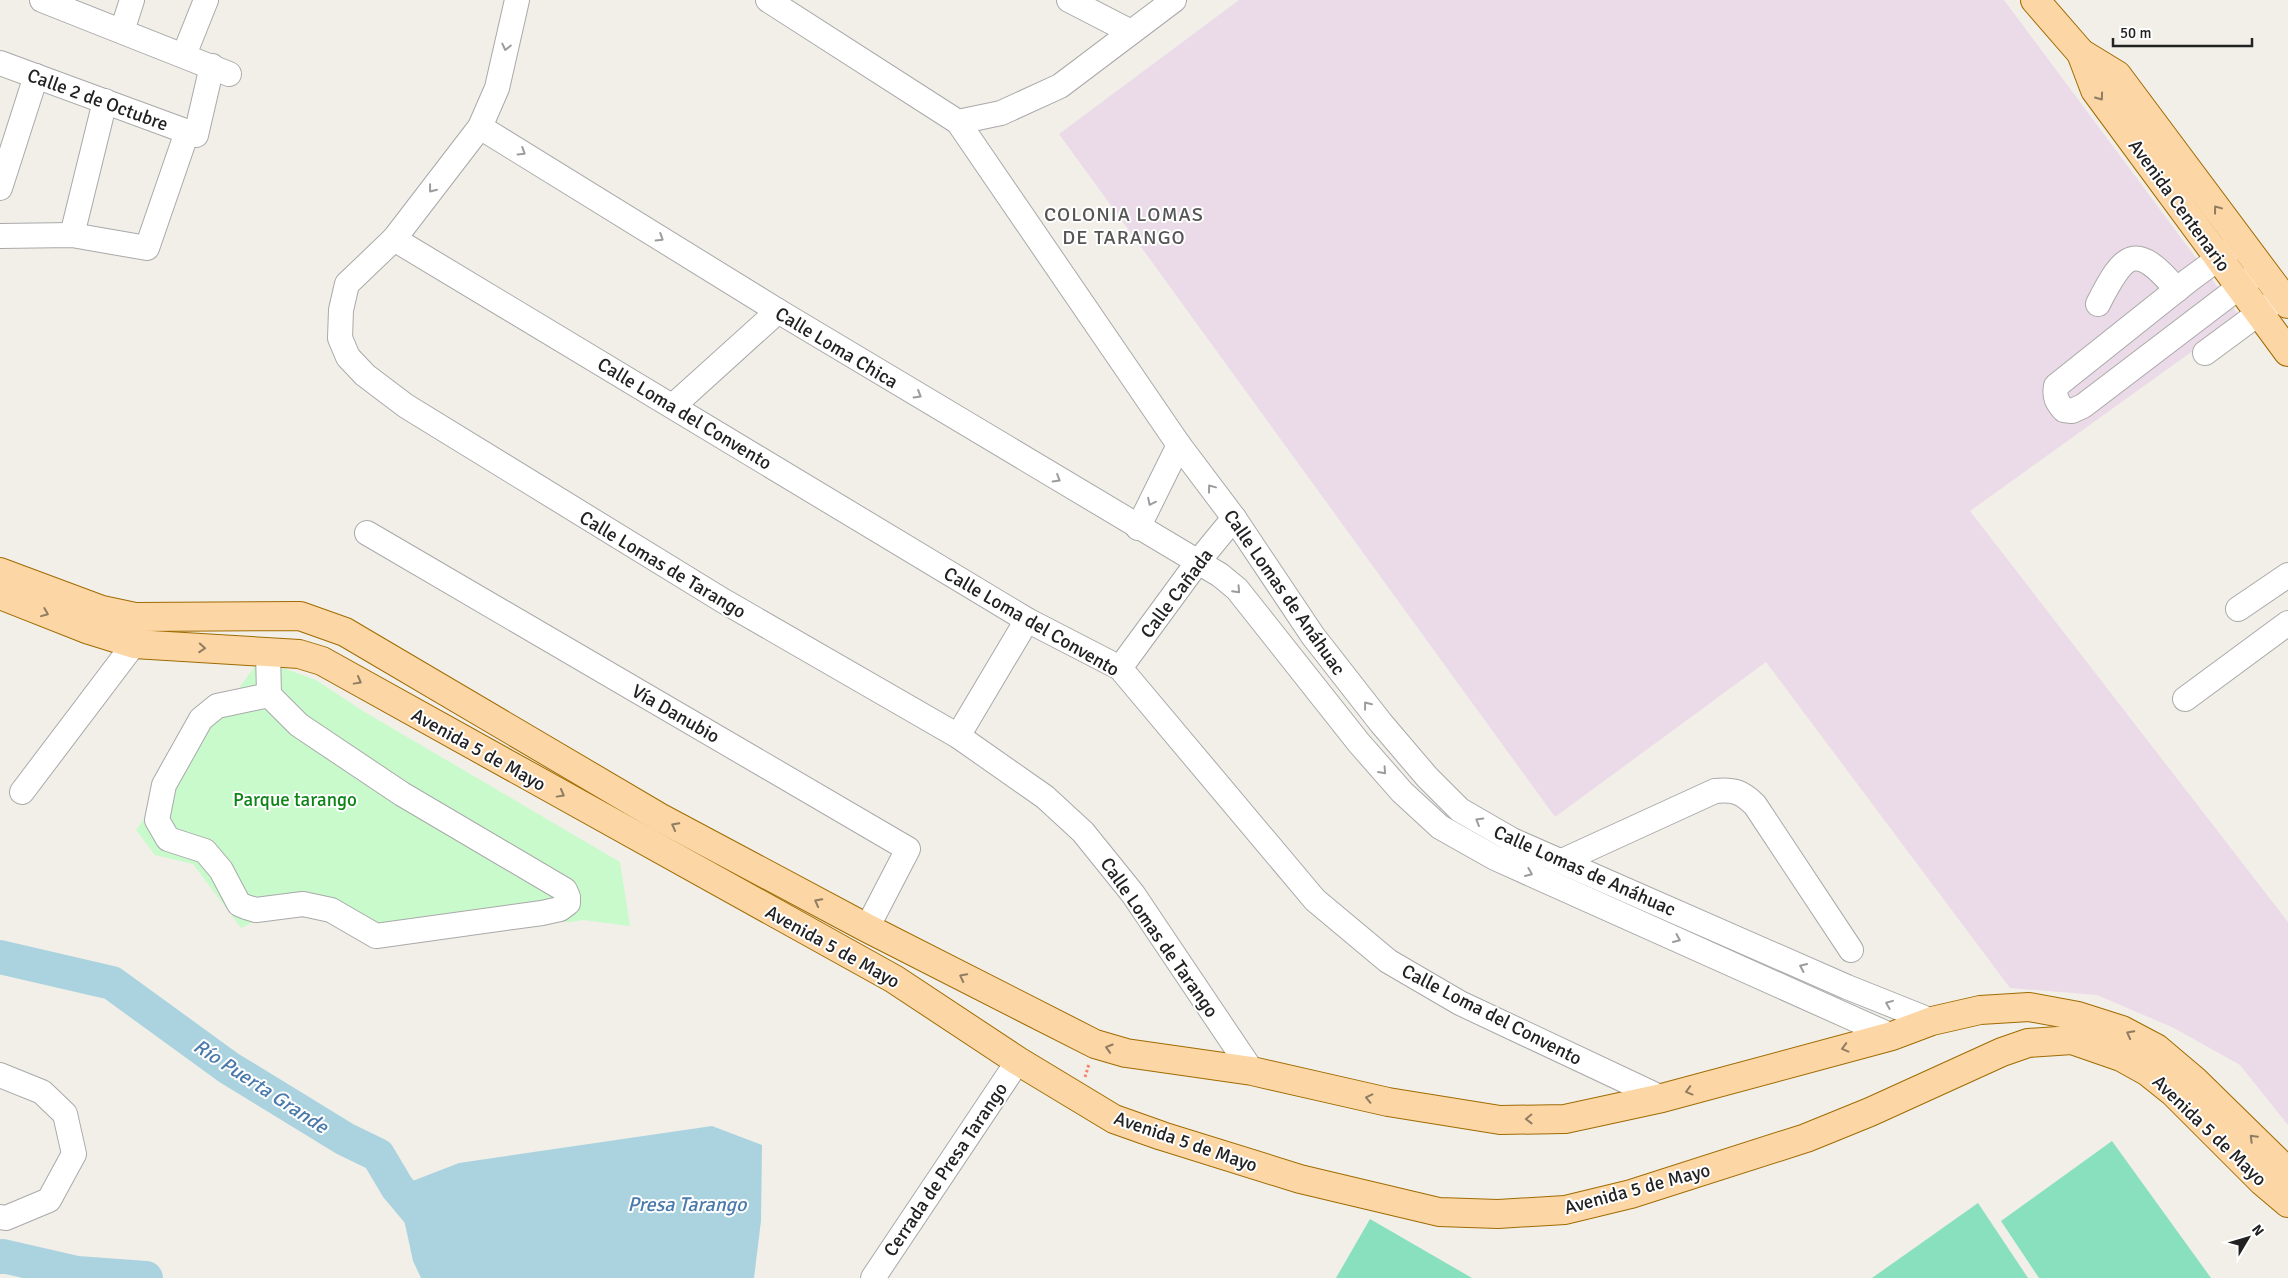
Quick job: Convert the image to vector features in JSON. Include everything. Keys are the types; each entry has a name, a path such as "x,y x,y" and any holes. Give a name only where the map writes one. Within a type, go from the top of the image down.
{"main road":[{"name":"Avenida Centenario","path":"2036,0 2081,52 2117,75 2285,300"},
{"name":"Avenida Centenario","path":"2081,52 2095,90 2288,352"},
{"name":"Avenida 5 de Mayo","path":"0,572 102,610 135,618 300,616 345,632 659,817 867,928 1095,1044 1126,1054 1252,1071 1388,1102 1500,1120 1564,1119 1662,1098 1892,1036 1932,1021 1980,1010 2029,1007 2078,1016 2122,1030 2156,1048 2195,1081 2288,1172"},
{"name":"Avenida 5 de Mayo","path":"0,594 89,630 134,644 299,654 322,661 894,979 1018,1061 1114,1119 1300,1179 1439,1212 1508,1213 1565,1210 1631,1194 1806,1138 1870,1112 2002,1052 2028,1043 2072,1040 2121,1057 2148,1072 2173,1092 2262,1181 2288,1203"},
{"path":"1892,1036 2006,1024 2035,1027 2059,1033 2072,1040"}],"street":[{"path":"122,31 132,0"},
{"path":"184,55 206,0"},
{"name":"Calle Lomas de Tarango","path":"517,0 497,88 480,126 394,239 347,284 341,310 340,338 348,357 365,375 406,406 722,600 958,736 1045,797 1083,832 1133,894 1252,1071"},
{"name":"Calle Lomas de Anáhuac","path":"768,0 958,122 1179,445 1234,518 1313,636 1381,724 1427,777 1460,810 1512,840 1847,987 1932,1021"},
{"path":"1069,0 1131,32"},
{"path":"958,122 1001,113 1060,86 1174,0"},
{"path":"0,236 72,235 147,248 192,133 221,70 54,2"},
{"name":"Calle 2 de Octubre","path":"0,63 192,133"},
{"path":"0,188 36,76"},
{"path":"72,235 105,101"},
{"name":"Calle Loma Chica","path":"480,126 778,311 1197,563"},
{"name":"Calle Loma del Convento","path":"394,239 1027,620 1120,668 1316,900 1388,961 1460,1003 1662,1098"},
{"path":"2241,242 2056,386 2055,396 2064,410 2072,412 2083,406 2263,270"},
{"path":"2098,304 2110,281 2123,264 2130,259 2139,258 2151,262 2177,290"},
{"path":"2205,353 2259,313 2285,300"},
{"path":"673,406 778,311"},
{"path":"1138,528 1179,445"},
{"name":"Calle Cañada","path":"1120,668 1197,563 1234,518"},
{"name":"Vía Danubio","path":"367,533 908,849 867,928"},
{"name":"Calle Lomas de Anáhuac","path":"1197,563 1220,575 1237,589 1359,743 1402,792 1440,827 1495,858 1892,1036"},
{"path":"2238,609 2288,575"},
{"path":"958,736 1027,620"},
{"path":"2185,699 2288,623"},
{"path":"22,792 134,644"},
{"path":"268,652 269,695 299,725 394,788 566,890 568,903 560,909 542,913 376,936 331,910 303,904 250,909 239,904 214,859 205,851 168,839 157,820 164,785 201,719 217,706 269,695"},
{"path":"1562,861 1715,791 1730,789 1743,794 1755,805 1851,950"},
{"name":"Cerrada de Presa Tarango","path":"873,1278 1018,1061"},
{"path":"0,1075 42,1092 65,1114 74,1154 49,1200 6,1218 0,1217"}],"path":[{"path":"1078,1097 1095,1044"}],"shaded area":[{"path":"1239,0 2004,0 2240,317 1970,511 2288,922 2288,1125 2240,1065 2174,1028 2097,995 2010,988 1766,662 1555,817 1059,134"}],"green space":[{"name":"Parque tarango","path":"255,666 283,668 316,680 363,711 620,862 630,926 583,920 571,922 523,920 432,936 320,913 264,917 241,928 193,864 155,855 136,830"},
{"path":"2112,1141 2211,1278 2039,1278 2001,1221"},
{"path":"1978,1203 2028,1278 1872,1278"},
{"path":"1370,1219 1472,1278 1336,1278"}],"water":[{"name":"Presa Tarango","path":"712,1126 762,1145 761,1221 754,1278 421,1278 413,1261 397,1187 459,1163"}],"waterway":[{"name":"Río Puerta Grande","path":"0,957 112,983 229,1068 345,1139 378,1155 397,1187 428,1224 466,1257 477,1278"},
{"path":"0,1257 3,1256 77,1273 146,1278"}],"district":[{"name":"COLONIA LOMAS DE TARANGO","path":"1124,226"}]}
